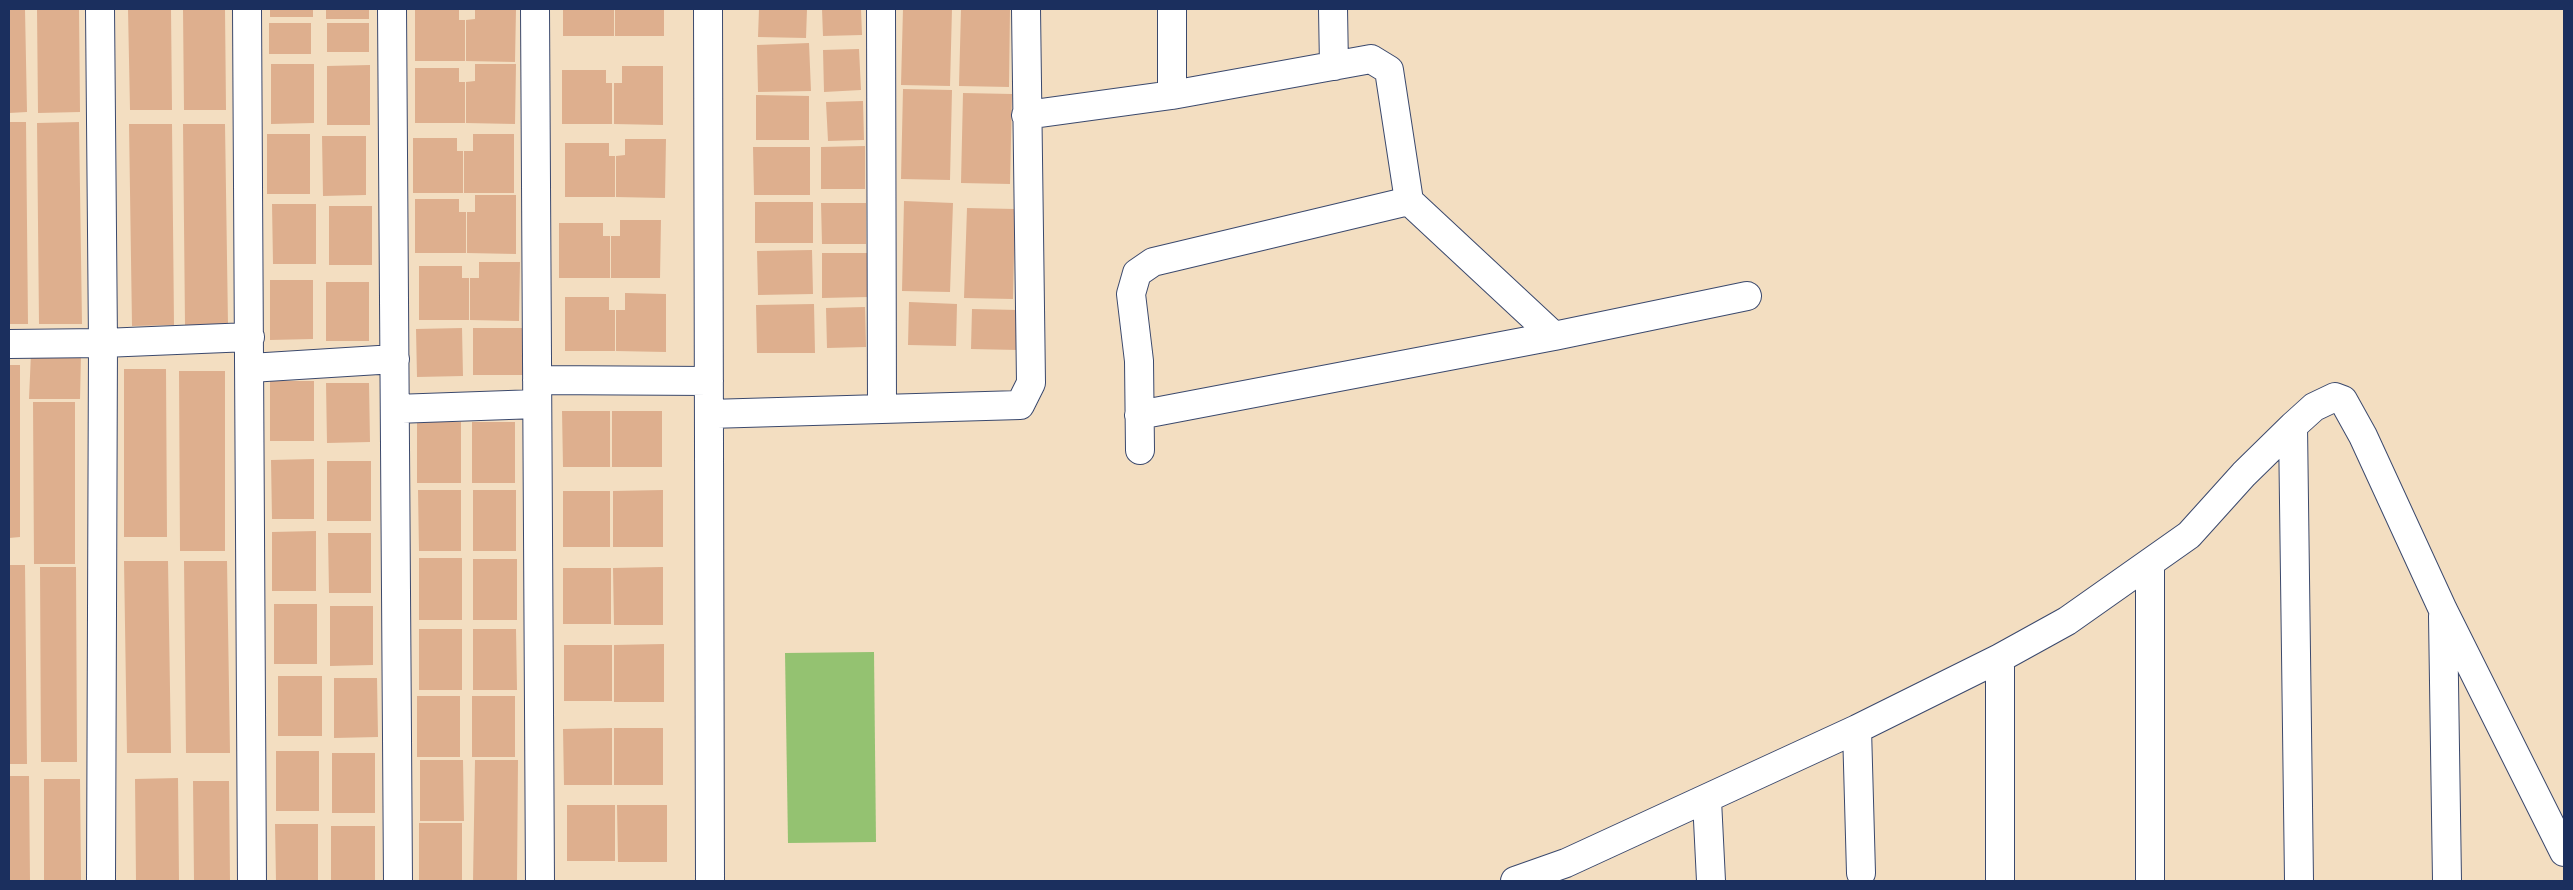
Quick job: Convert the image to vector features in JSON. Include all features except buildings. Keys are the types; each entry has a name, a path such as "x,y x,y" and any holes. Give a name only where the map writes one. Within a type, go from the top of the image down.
{"street":[{"path":"100,9 103,344 101,881"},
{"path":"247,9 252,881"},
{"path":"392,9 398,881"},
{"path":"535,9 540,881"},
{"path":"708,9 710,881"},
{"path":"881,9 882,407"},
{"path":"709,414 882,407 1020,405 1031,383 1026,9"},
{"path":"1172,9 1172,95"},
{"path":"1333,9 1334,66"},
{"path":"1026,115 1172,95 1370,59 1389,70 1409,201 1554,336"},
{"path":"1140,450 1139,361 1131,294 1137,273 1153,262 1409,201"},
{"path":"1139,415 1554,336 1747,296"},
{"path":"9,344 103,344 250,337"},
{"path":"250,368 395,359"},
{"path":"395,409 537,392 709,381"},
{"path":"1515,881 1566,872 1707,800 1857,730 2000,658 2067,621 2189,536 2244,474 2294,426 2314,407 2326,399 2335,397 2343,400 2363,436 2443,610 2564,852"},
{"path":"2294,426 2299,881"},
{"path":"2150,563 2150,881"},
{"path":"2443,610 2447,881"},
{"path":"2000,658 2000,881"},
{"path":"1857,730 1861,873"},
{"path":"1707,800 1711,881"}],"green space":[{"path":"874,652 876,842 788,843 785,653"}]}
